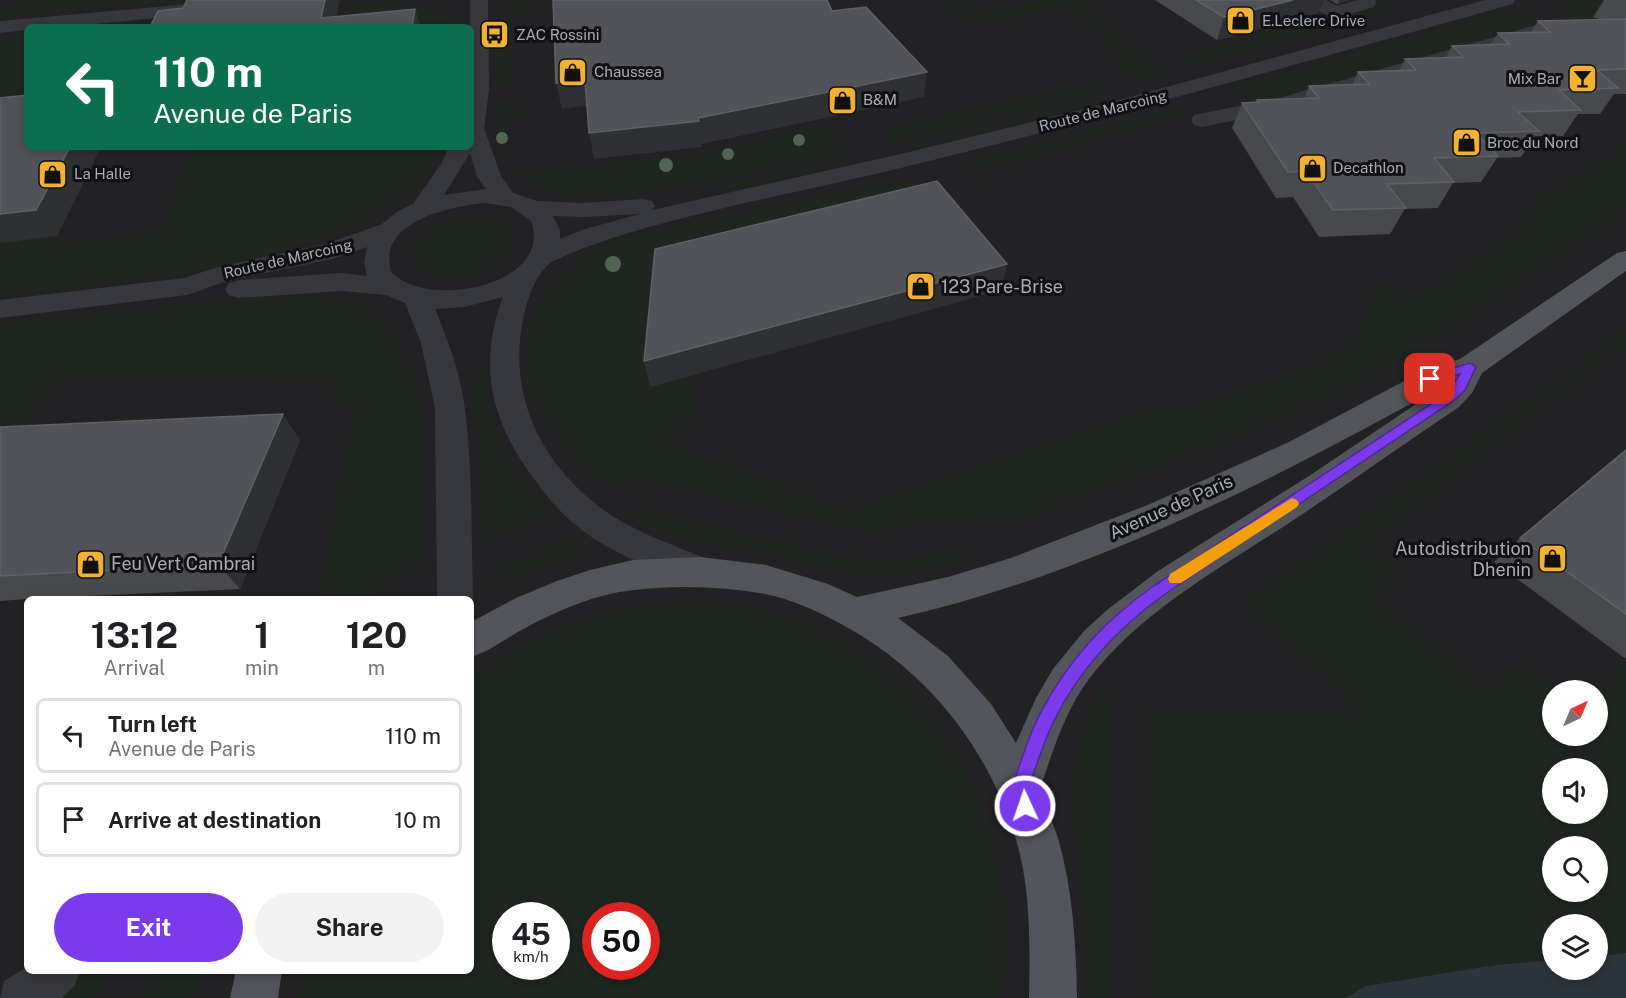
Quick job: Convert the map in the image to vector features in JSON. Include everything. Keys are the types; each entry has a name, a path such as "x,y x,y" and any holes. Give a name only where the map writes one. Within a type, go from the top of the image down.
{"main road":[{"name":"Avenue de Paris","path":"858,612 984,582 1124,529 1307,446 1437,376 1470,367 1626,259"},
{"name":"Avenue de Paris","path":"1019,790 1034,748 1060,693 1075,669 1118,622 1186,571 1448,399 1461,386 1470,367"},
{"path":"474,639 504,620 568,592 633,575 697,570 780,581 819,594 858,612 897,636 933,666 966,702 995,742 1019,790 1036,836 1047,888 1053,941 1053,998"}],"street":[{"path":"474,114 477,100 478,0"},
{"path":"1316,0 1335,13 1367,3 1366,0"},
{"name":"Route de Marcoing","path":"534,266 594,234 696,206 1035,129 1203,86 1506,0"},
{"path":"1431,4 1452,16"},
{"path":"33,24 220,7"},
{"path":"0,27 24,25"},
{"path":"1202,120 1282,104 1551,27"},
{"path":"474,146 489,177 505,198"},
{"path":"422,209 461,150"},
{"path":"534,266 506,286 461,299 437,300 404,292 380,275 376,260 379,245 390,230 422,209 464,197 505,198 532,208 543,218 548,229 549,242 515,298 508,325 504,371 513,420 523,442 560,489 596,521 614,534 697,570"},
{"name":"Route de Marcoing","path":"532,208 583,210 696,206"},
{"name":"Route de Marcoing","path":"0,309 187,286 218,275 332,251 390,230"},
{"name":"Route de Marcoing","path":"187,286 215,290 341,282 404,292"},
{"path":"404,292 435,343 450,408 456,562 455,596"},
{"path":"21,998 42,985 54,974"}],"shaded area":[{"path":"0,0 1626,0 1626,998 0,998"},
{"path":"48,0 202,0 0,18 0,4"},
{"path":"516,0 556,0 526,11 511,24 511,83 500,86 498,84 499,15 506,6"},
{"path":"930,0 960,0 974,11 1046,0 1094,0 1077,5 1166,73 1142,82 1122,75 1109,65 1129,60 1064,8 970,24"},
{"path":"1373,0 1390,0 1391,6 1371,18 1190,67 1177,58 1272,33 1267,29 1287,23 1292,26 1321,18 1324,20"},
{"path":"1550,0 1626,0 1585,20 1626,64"},
{"path":"396,1 440,8 452,17 452,24 162,24"},
{"path":"1502,11 1524,14 1535,23 1525,29 1271,101 1246,97 1237,86"},
{"path":"24,34 24,113 0,125 0,36"},
{"path":"1094,82 1098,88 1097,95 893,144 886,137 888,131 922,118"},
{"path":"1098,99 1087,106 1008,126 1005,122"},
{"path":"501,102 513,102 530,113 504,117 508,171 703,153 766,140 770,136 817,126 829,127 846,154 734,178 627,195 574,198 547,192 507,171 494,108"},
{"path":"1173,108 1184,110 1183,115 976,173 988,188 975,185 966,171 984,151 1011,144 1016,149"},
{"path":"996,124 1000,128 918,147 900,147"},
{"path":"1626,144 1626,207 1603,227 1452,326 1344,391 1228,441 1021,520 925,524 869,533 637,479 599,487 552,432 527,384 529,334 537,307 547,290 573,264 595,248 620,238 877,183 902,181 916,184 930,194 1009,289 1002,291 934,207 650,386 687,377 701,403 668,443 847,508 1165,403 1197,405 1312,366 1351,341 1376,296 1368,288 1384,282 1412,298 1534,220 1517,211"},
{"path":"192,150 441,150 425,178 396,202 344,233 285,249 284,254 182,274 0,298 0,243 57,236 54,245 161,230"},
{"path":"844,160 767,181 687,193"},
{"path":"460,217 486,217 505,225 512,240 508,253 496,264 460,277 440,276 423,270 412,257 417,240 428,229"},
{"path":"273,295 272,299 303,296 338,298 369,308 382,317 392,330 404,370 413,367 424,441 424,566 399,577 371,596 319,596 355,405 328,404 338,382 58,379 0,466 0,323"},
{"path":"1626,328 1626,356 1614,350 1366,547 1402,575 1373,598 1487,688 1513,665 1547,680 1542,680 1542,746 1608,746 1608,684 1623,657 1626,658 1626,998 1151,998 1149,710 1359,709 1241,604"},
{"path":"486,371 492,413 504,450 524,483 553,514 483,543 481,449 467,375"},
{"path":"640,509 862,560 901,560 941,552 961,554 970,559 915,574 875,577 853,575 764,553 706,545 665,536 625,516"},
{"path":"578,534 592,544 583,554 497,586 488,584 485,573"},
{"path":"691,601 724,603 766,610 822,631 863,655 900,685 932,721 959,761 980,804 995,850 1005,911 1002,998 299,998 303,974 474,974 474,675 549,632 602,614 630,608"},
{"path":"1102,687 1110,709 1111,998 1086,998 1085,922 1076,824 1076,768 1080,740 1089,713"},
{"path":"1626,953 1626,998 1345,998 1366,986 1496,965 1542,961 1542,980 1608,980 1608,955"},
{"path":"74,974 111,974 97,998 50,998"},
{"path":"155,974 205,974 193,998 142,998"}],"building":[{"path":"187,0 325,0 321,18 415,9 412,24 152,24 158,11 183,8"},
{"path":"553,0 827,0 832,11 866,7 927,72 698,118 699,121 589,133 585,80 556,83"},
{"path":"1196,0 1293,0 1224,17"},
{"path":"1626,19 1626,69 1597,70 1618,88 1559,90 1581,110 1518,112 1539,131 1476,133 1498,156 1434,158 1454,182 1387,184 1406,208 1333,210 1306,171 1288,172 1242,103 1259,102 1257,100 1319,98 1309,86 1369,84 1358,72 1416,70 1405,59 1464,57 1452,46 1509,44 1498,33 1550,32 1538,21"},
{"path":"24,95 24,150 68,150 36,210 0,214 0,98"},
{"path":"937,181 1007,264 644,361 655,249"},
{"path":"283,414 218,565 0,576 0,427"},
{"path":"1626,450 1626,614 1520,538"}],"slow traffic":[{"path":"1175,579 1292,504"}],"place":[{"name":"E.Leclerc Drive","path":"1241,21"},
{"name":"ZAC Rossini","path":"495,35"},
{"name":"Chaussea","path":"573,72"},
{"name":"Mix Bar","path":"1582,79"},
{"name":"B&M","path":"842,100"},
{"name":"Broc du Nord","path":"1466,143"},
{"name":"Decathlon","path":"1312,168"},
{"name":"La Halle","path":"53,174"},
{"name":"123 Pare-Brise","path":"920,287"},
{"name":"Autodistribution Dhenin","path":"1552,559"},
{"name":"Feu Vert Cambrai","path":"90,564"}],"route":[{"path":"1025,806 1019,790 1046,718 1075,669 1094,646 1137,605 1186,571 1288,507 1452,396 1461,386 1470,367 1430,379"}]}
